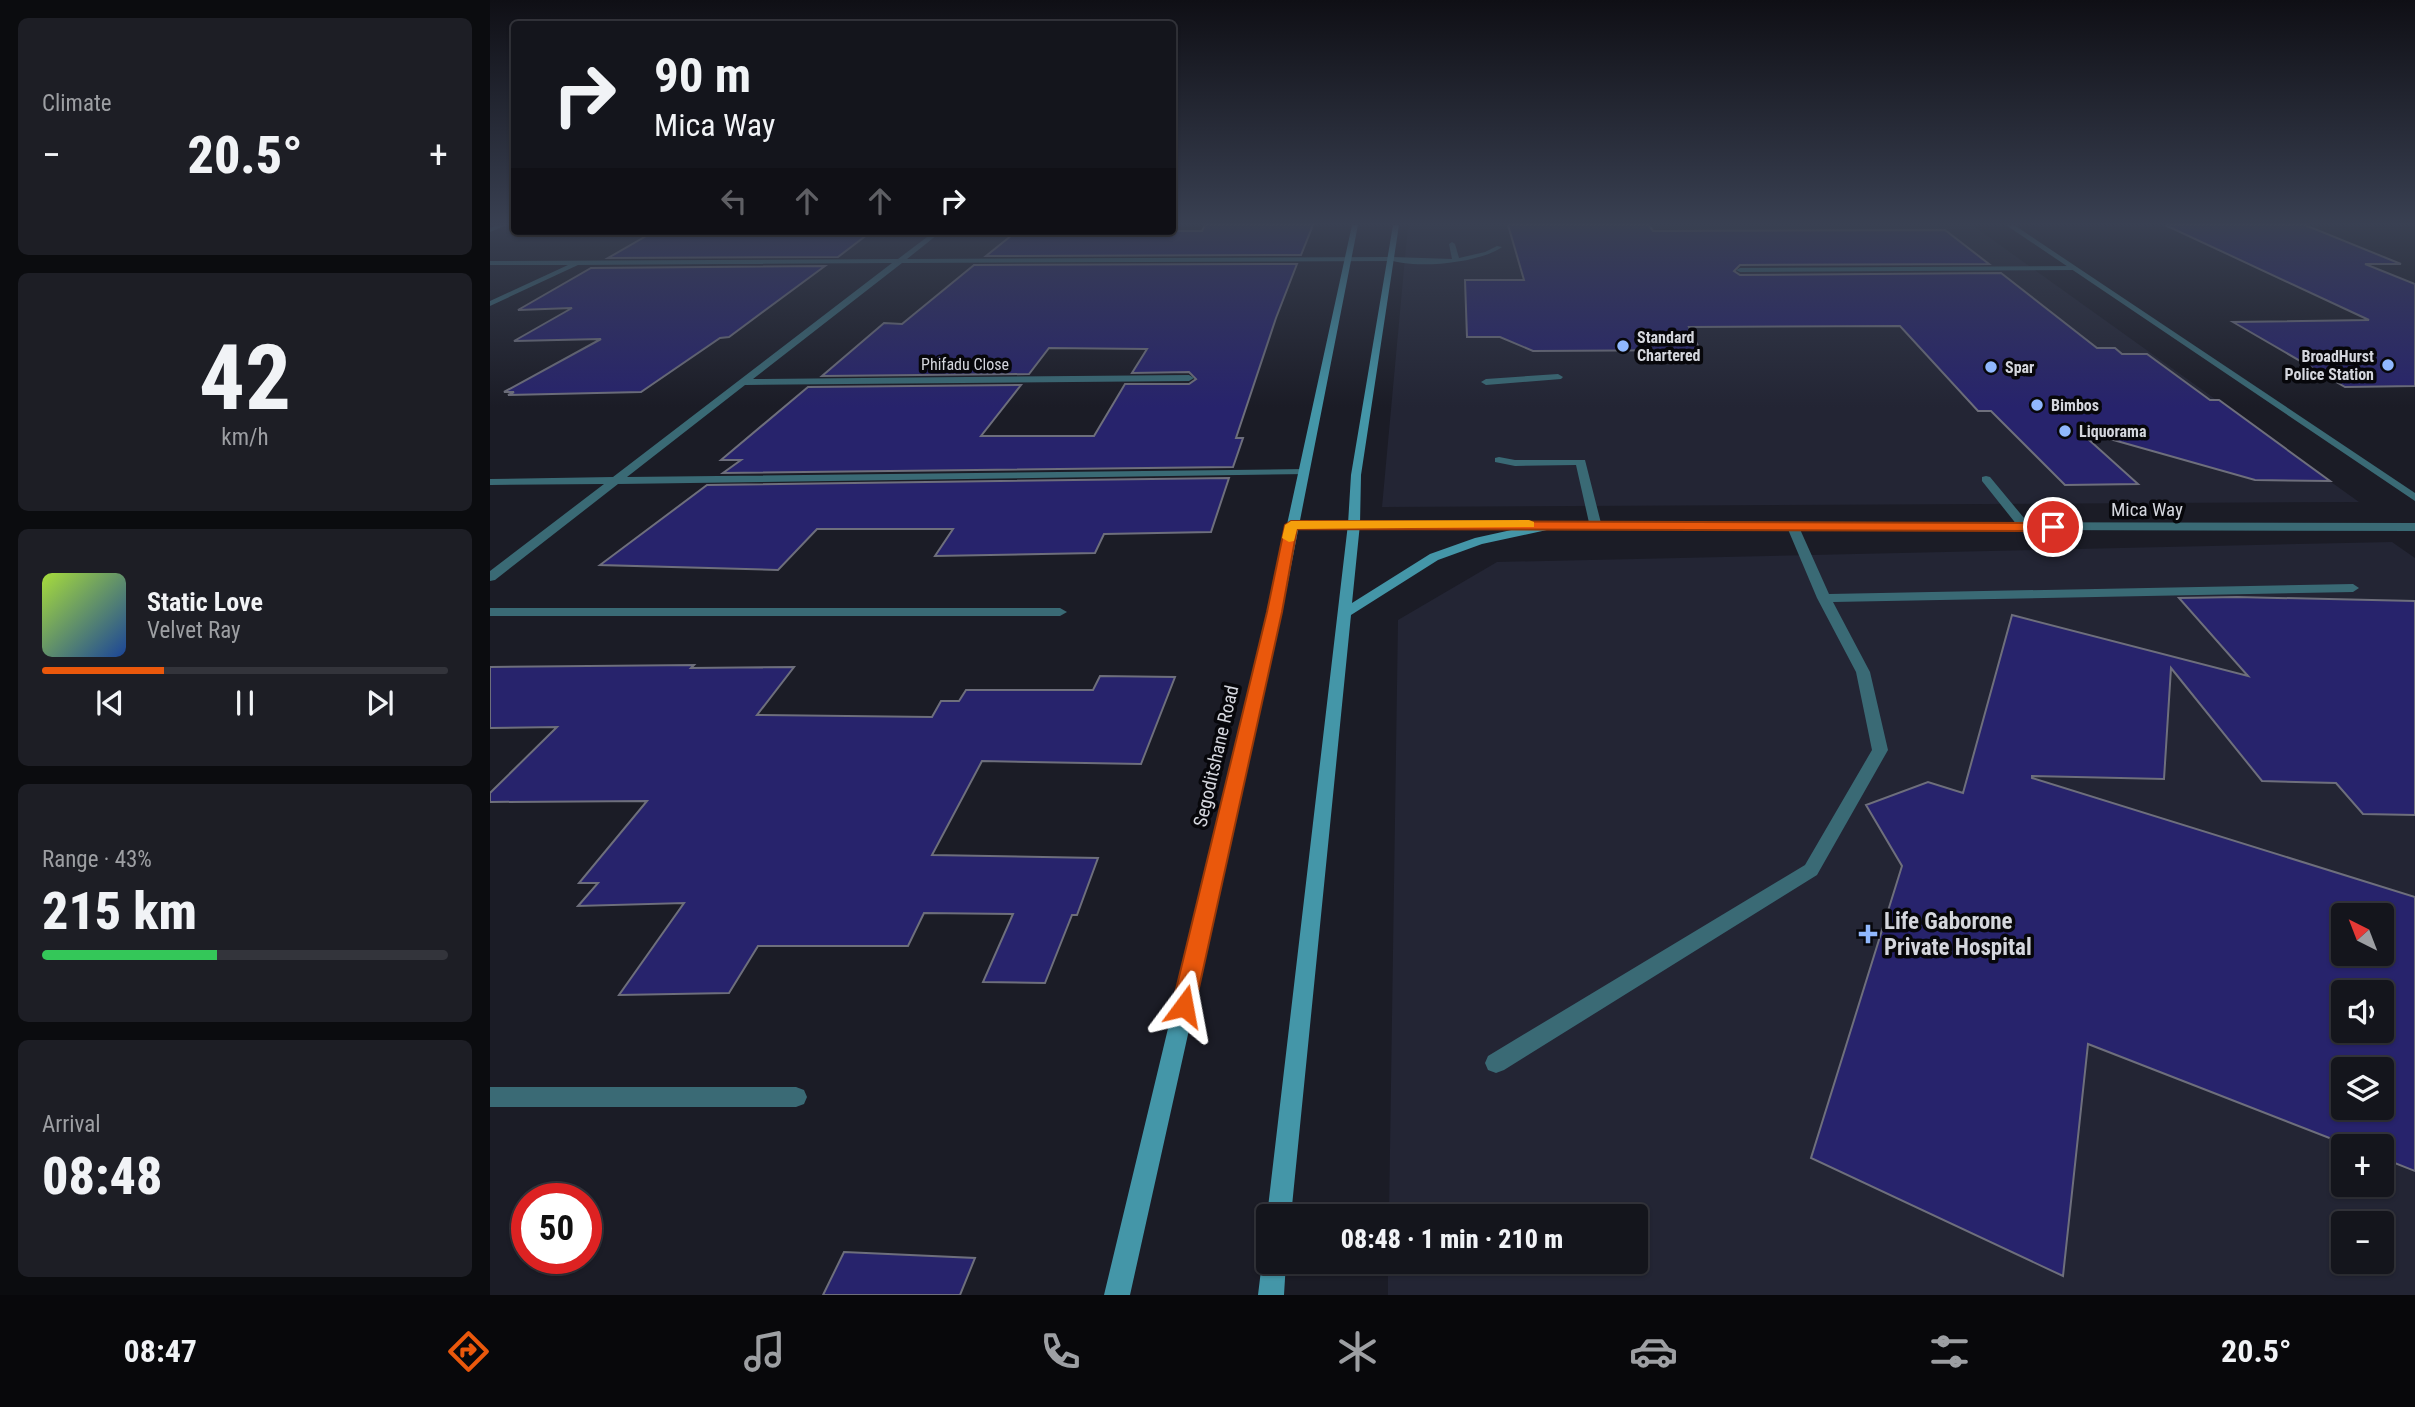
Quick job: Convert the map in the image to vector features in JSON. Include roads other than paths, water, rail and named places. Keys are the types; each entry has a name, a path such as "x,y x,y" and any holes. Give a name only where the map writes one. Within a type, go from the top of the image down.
{"main road":[{"name":"Segoditshane Road","path":"1117,1295 1272,626 1342,285"},
{"path":"1280,1204 1354,524 1356,475 1388,285"},
{"path":"1343,614 1434,557 1479,541 1552,525"},
{"path":"1271,1295 1273,1274"}],"street":[{"path":"490,304 530,285"},
{"path":"490,577 870,285"},
{"path":"2099,285 2415,498"},
{"path":"1486,382 1558,377"},
{"name":"Phifadu Close","path":"741,382 1189,379"},
{"path":"1499,460 1515,463 1581,463 1595,527"},
{"path":"490,482 1304,472"},
{"path":"1986,479 2025,527"},
{"name":"Mica Way","path":"1291,525 2415,527"},
{"path":"1496,1063 1811,870 1881,750 1863,672 1824,598 1793,527"},
{"path":"1824,598 2353,588"},
{"path":"490,612 1060,612"},
{"path":"490,1097 796,1097"}],"place":[{"name":"Standard Chartered","path":"1623,346"},
{"name":"BroadHurst Police Station","path":"2388,365"},
{"name":"Spar","path":"1991,367"},
{"name":"Bimbos","path":"2037,405"},
{"name":"Liquorama","path":"2065,431"},
{"name":"Life Gaborone Private Hospital","path":"1868,934"}]}
